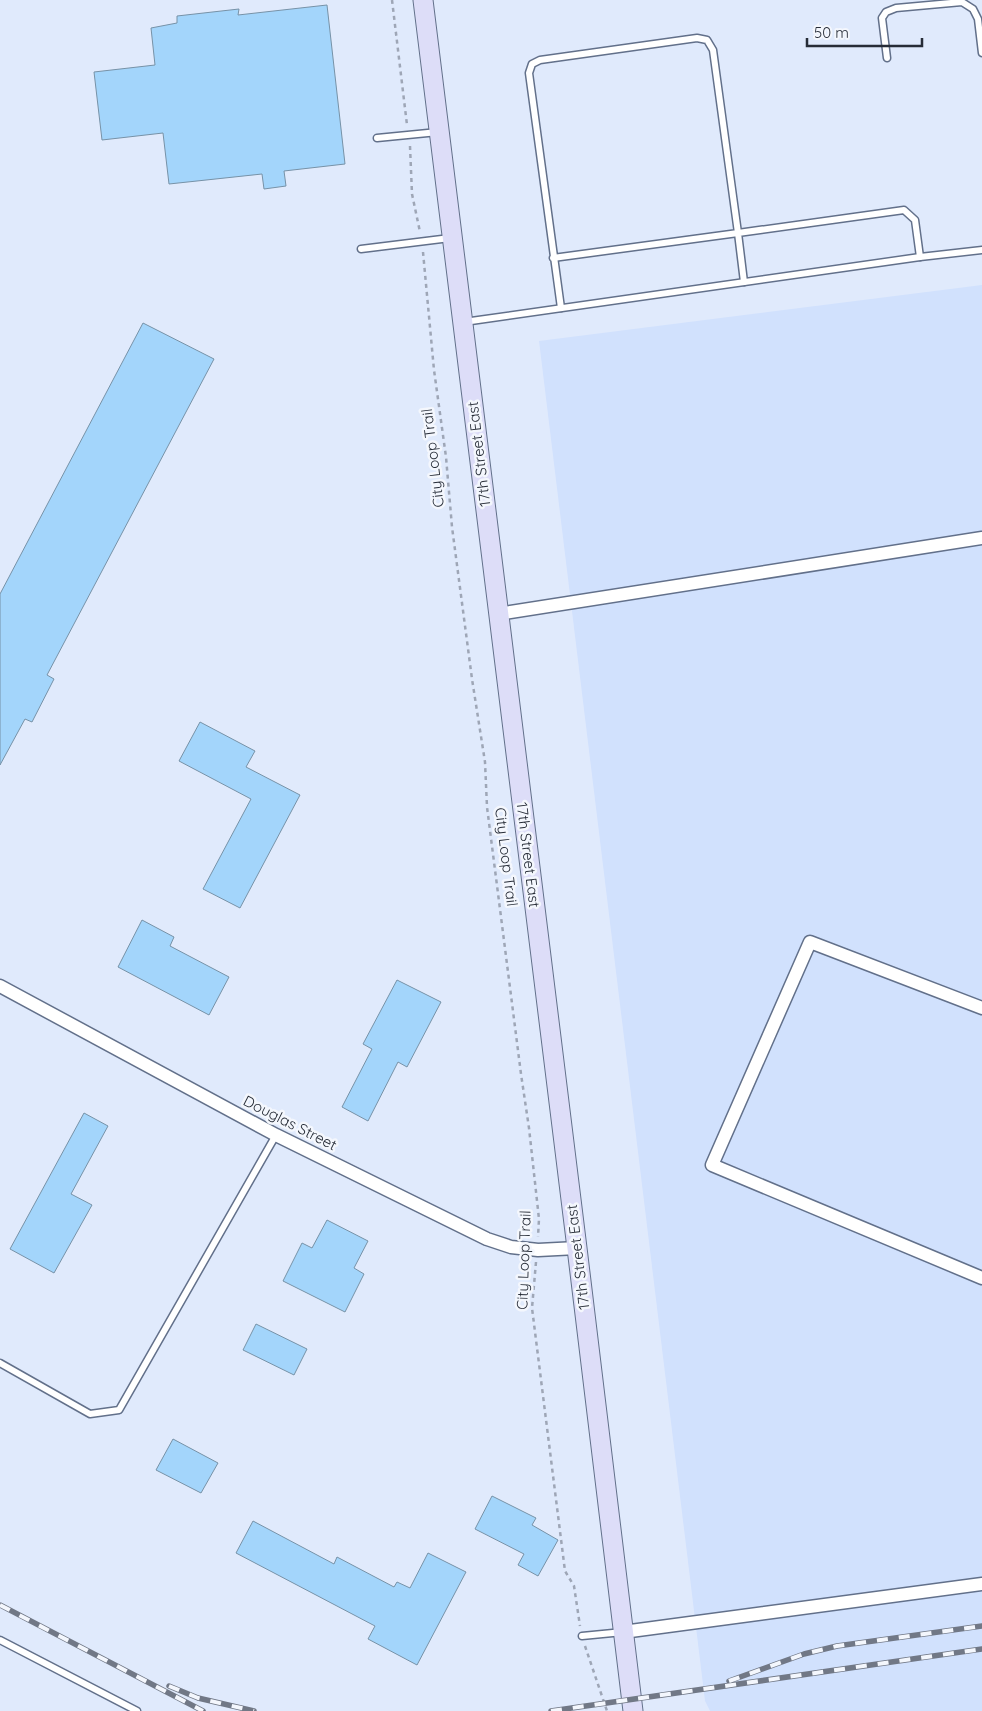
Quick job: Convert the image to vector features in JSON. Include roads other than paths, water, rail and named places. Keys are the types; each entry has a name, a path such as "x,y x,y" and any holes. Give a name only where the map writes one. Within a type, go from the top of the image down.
{"main road":[{"name":"17th Street East","path":"423,0 577,1248 632,1711"}],"street":[{"path":"498,614 982,538"},
{"path":"982,1008 810,942 712,1165 982,1278"},
{"name":"Douglas Street","path":"0,986 276,1135 487,1239 511,1247 538,1250 577,1248"},
{"path":"623,1632 982,1584"}],"lane":[{"path":"887,58 882,18 886,12 896,8 962,2 973,9 978,19 982,54"},
{"path":"561,308 529,73 532,64 540,60 697,38 707,40 713,50 744,282"},
{"path":"377,138 439,131"},
{"path":"553,258 904,210 915,220 920,257"},
{"path":"361,249 452,238"},
{"path":"463,322 920,257 982,250"},
{"path":"0,1363 90,1414 119,1410 276,1135"},
{"path":"582,1636 623,1632"},
{"path":"0,1640 137,1711"}],"railway":[{"path":"0,1605 203,1711"},
{"path":"729,1681 804,1654 837,1646 982,1626"},
{"path":"551,1711 982,1649"},
{"path":"169,1686 198,1698 254,1711"}]}
